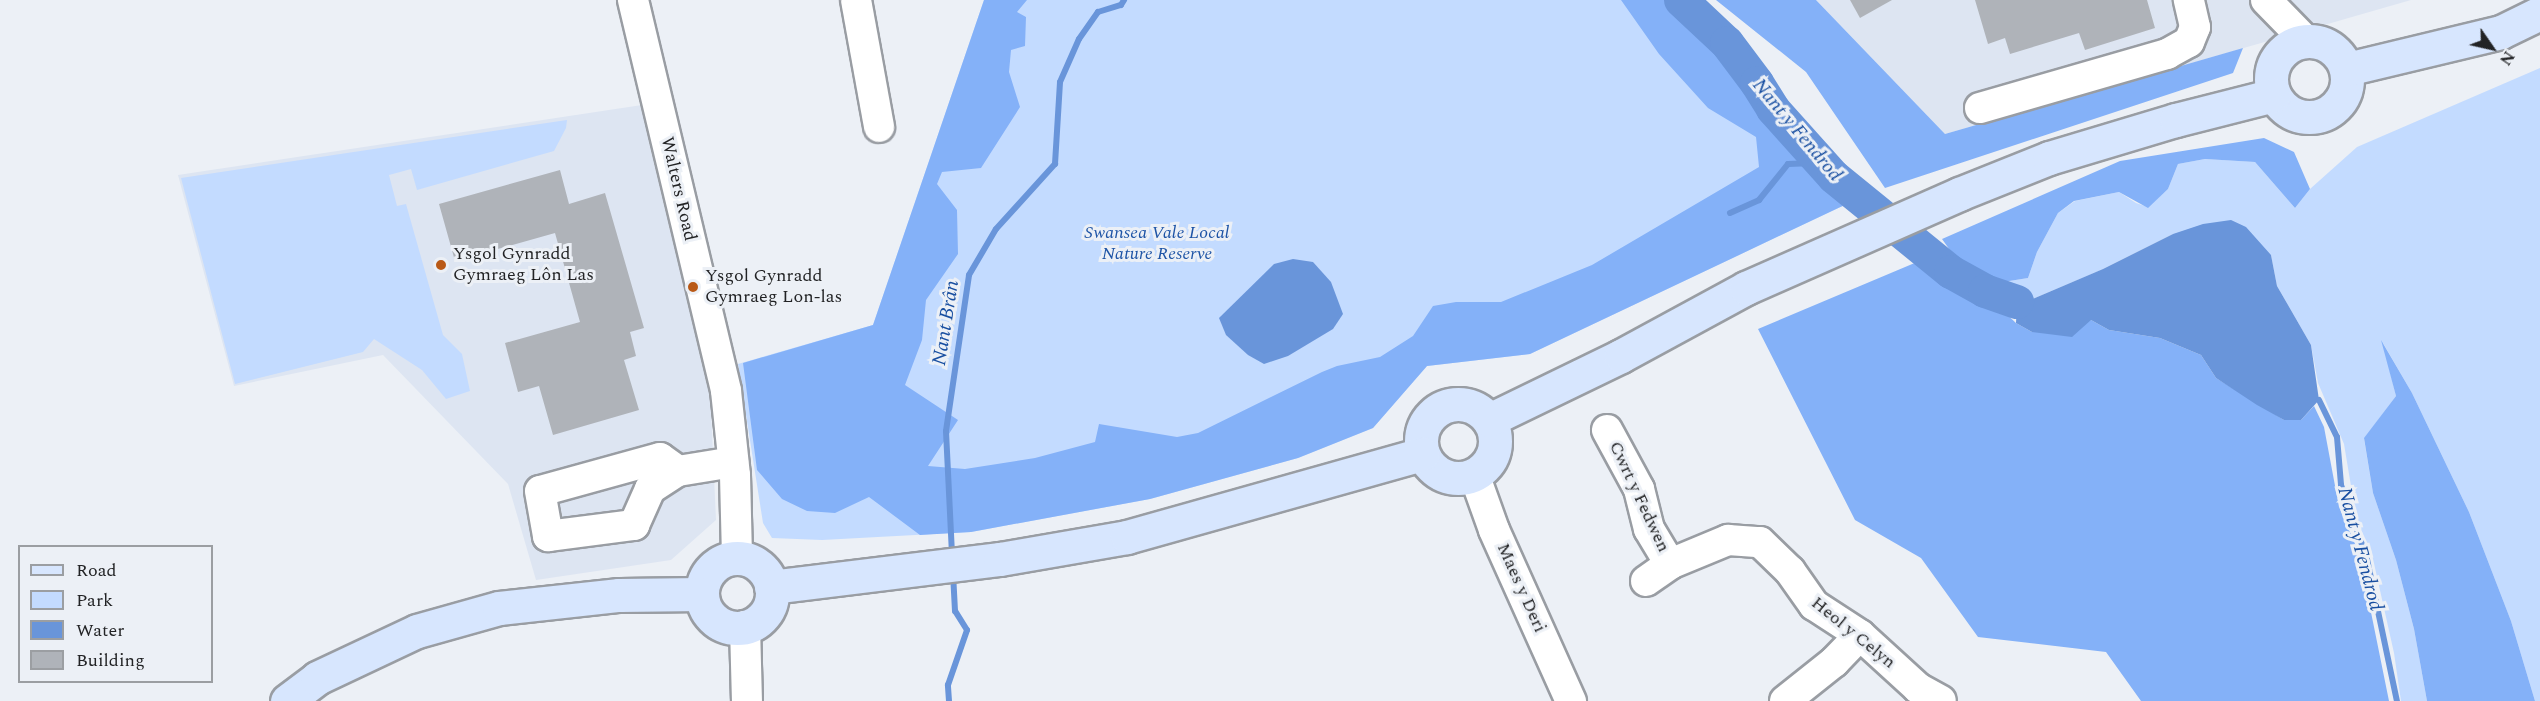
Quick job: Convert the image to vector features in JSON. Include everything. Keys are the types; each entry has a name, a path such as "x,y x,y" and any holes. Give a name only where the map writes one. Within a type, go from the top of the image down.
{"main road":[{"path":"2347,69 2501,32 2540,13"},
{"path":"2306,41 2319,42 2330,47 2340,56 2347,69 2348,82 2342,100 2333,110 2320,116 2299,116 2287,110 2274,95 2271,82 2275,61 2284,51 2306,41"},
{"path":"1488,420 1621,356 1746,288 1868,232 2049,158 2176,120 2274,95"},
{"path":"1454,403 1467,404 1479,410 1488,420 1495,440 1490,460 1474,474 1464,477 1444,475 1428,463 1423,453 1420,440 1423,427 1430,416 1441,407 1454,403"},
{"path":"771,586 1000,559 1127,537 1423,453"},
{"path":"738,558 759,566 771,586 771,599 766,611 757,621 746,626 733,627 721,624 711,617 702,594 704,580 711,568 724,560 738,558"},
{"path":"287,701 317,678 417,631 499,608 619,595 702,594"}],"street":[{"name":"Walters Road","path":"633,0 726,391 733,462 738,558"},
{"path":"856,0 879,127"},
{"path":"1980,108 2167,54 2189,42 2194,27 2189,0"},
{"path":"2266,0 2306,41"},
{"name":"Cwrt y Fedwen","path":"1607,430 1639,489 1649,529 1670,564"},
{"path":"678,471 733,462"},
{"name":"Maes y Deri","path":"1474,474 1494,530 1571,701"},
{"name":"Heol y Celyn","path":"1646,581 1670,564 1728,540 1760,542 1790,571 1814,605 1860,635 1918,688 1941,701"},
{"path":"746,626 747,701"},
{"path":"1785,701 1834,662 1860,635"}],"shaded area":[{"path":"984,0 1027,0 1017,12 1026,17 1025,46 1011,50 1009,72 1020,107 981,168 942,172 937,184 957,210 958,254 926,300 922,340 905,385 958,420 928,466 965,469 1035,458 1095,442 1099,424 1177,437 1198,433 1322,372 1337,366 1380,357 1413,336 1433,306 1456,302 1501,302 1592,265 1759,167 1756,137 1708,108 1659,54 1621,0 1673,0 1688,18 1726,52 1766,109 1812,164 1851,202 1530,354 1427,366 1373,428 1298,458 1150,499 971,532 920,535 869,497 835,513 807,511 782,499 757,470 743,363 873,325"},
{"path":"1716,0 1816,0 1945,134 2243,48 2233,73 1885,188 1806,72"},
{"path":"1816,0 2411,0 1945,134"},
{"name":"Ysgol Gynradd Gymraeg Lôn Las","path":"642,105 710,388 716,520 671,560 536,580 508,484 383,355 234,386 178,175"},
{"path":"2264,138 2294,152 2310,189 2295,208 2255,162 2205,159 2178,164 2168,189 2148,208 2119,192 2074,201 2058,213 2037,252 2028,278 2003,282 1962,267 1942,239 2120,161"},
{"path":"1917,262 2001,309 2016,323 2032,332 2091,320 2109,330 2160,338 2201,355 2216,378 2284,420 2301,420 2314,406 2324,427 2339,507 2359,553 2389,701 2141,701 2106,652 1978,637 1921,558 1855,520 1758,329"},
{"path":"2381,340 2412,393 2469,512 2511,621 2535,701 2427,701 2414,629 2396,560 2373,493 2364,438 2396,396"}],"green space":[{"name":"Swansea Vale Local Nature Reserve","path":"984,0 1673,0 1688,18 1726,52 1766,109 1812,164 1851,202 1530,354 1427,366 1373,428 1298,458 1150,499 971,532 822,540 772,538 763,523 738,364 873,325"},
{"path":"2540,68 2540,701 2535,701 2511,621 2469,512 2412,393 2383,343 2396,396 2364,439 2373,493 2396,560 2414,629 2427,701 2401,701 2394,653 2371,550 2357,522 2344,444 2318,383 2311,345 2277,286 2271,255 2173,234 2101,270 2030,300 1982,282 1962,267 2003,282 2028,278 2037,252 2058,213 2075,201 2119,192 2136,203 2148,207 2168,189 2178,164 2205,159 2255,162 2295,208 2310,189 2357,147"},
{"path":"567,120 566,128 554,151 417,190 411,169 389,175 397,206 406,204 443,335 462,354 470,391 446,399 422,370 374,339 363,352 235,384 181,178"}],"water":[{"path":"2231,220 2246,227 2271,255 2277,286 2311,345 2319,400 2301,420 2284,420 2257,405 2216,378 2201,355 2160,338 2109,330 2091,320 2072,337 2032,332 2016,323 2017,302 2030,300 2103,269 2173,234 2203,224"},
{"path":"1293,259 1313,262 1331,282 1343,314 1333,329 1288,356 1264,364 1248,355 1226,335 1219,318 1274,264"}],"building":[{"path":"1850,0 1892,0 1860,18"},
{"path":"1975,0 2147,0 2155,28 2085,50 2079,33 2010,54 2005,38 1988,44"},
{"path":"560,170 569,204 605,193 644,328 630,332 636,356 624,360 639,410 553,435 539,386 518,392 505,343 580,322 555,233 455,261 439,204"}],"waterway":[{"name":"Nant Brân","path":"952,554 946,431 969,275 996,229 1055,164 1060,82 1079,39 1098,12 1121,5 1124,0"},
{"name":"Nant y Fendrod","path":"1681,0 1727,43 1773,109 1834,177 1951,272 1985,291 2017,302"},
{"path":"1757,83 1769,78"},
{"path":"1730,213 1759,200 1788,164 1821,163"},
{"name":"Nant y Fendrod","path":"2319,400 2337,437 2341,485 2367,559 2397,701"},
{"name":"Nant Brân","path":"949,701 948,685 967,630 955,611 953,573"}],"place":[{"name":"Ysgol Gynradd Gymraeg Lôn Las","path":"441,265"},
{"name":"Ysgol Gynradd Gymraeg Lon-las","path":"693,287"}]}
